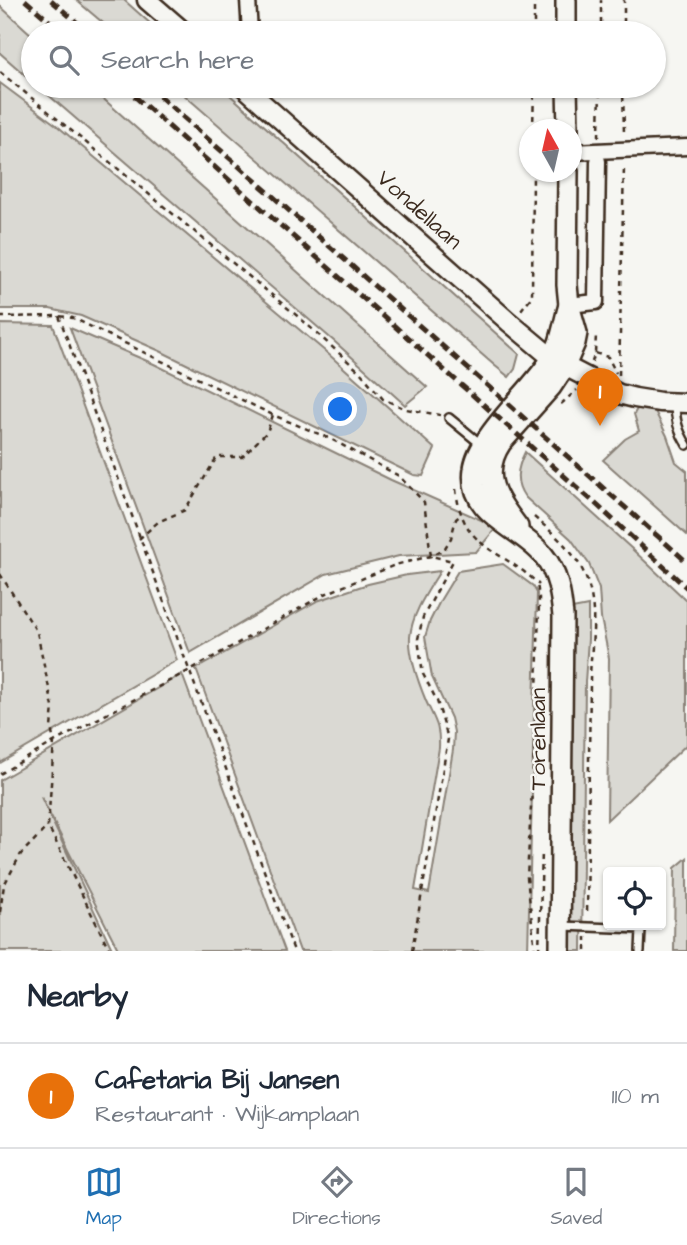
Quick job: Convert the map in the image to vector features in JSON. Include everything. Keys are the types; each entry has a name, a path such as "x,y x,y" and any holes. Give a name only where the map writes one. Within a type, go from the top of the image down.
{"main road":[{"path":"566,0 566,21"},
{"path":"567,98 568,119"},
{"path":"489,449 501,443 551,387 559,362 575,344 577,332 569,305 567,264 568,182"},
{"name":"Torenlaan","path":"489,449 491,477 499,500 527,540 550,564 561,597 561,951"}],"street":[{"path":"147,0 171,21"},
{"path":"248,0 249,21"},
{"name":"Vondellaan","path":"257,98 509,322 559,362 619,394 681,403"},
{"path":"582,154 598,156 624,150 687,147"},
{"path":"569,305 596,302 598,156"}],"lane":[{"path":"681,403 675,419 687,445"},
{"path":"449,418 489,449"},
{"path":"560,926 640,929 640,951"}],"path":[{"path":"534,0 534,21"},
{"path":"601,0 601,21"},
{"path":"624,0 624,21"},
{"path":"0,72 21,89"},
{"path":"32,98 301,319 360,372 383,399 406,409 431,412 449,418"},
{"path":"533,119 534,98"},
{"path":"598,156 600,98"},
{"path":"619,375 623,98"},
{"path":"509,322 532,296 533,182"},
{"path":"59,316 139,539 294,951"},
{"path":"0,317 73,318 273,415 331,439 399,476 424,502 431,556"},
{"path":"595,353 608,357 612,368 626,381"},
{"path":"139,539 158,522 185,510 217,457 242,457 267,432 273,415"},
{"path":"0,774 325,594 395,565 431,556 445,548 456,519 461,515"},
{"path":"412,951 448,739 436,701 423,674 418,639 423,617 453,561 431,556"},
{"path":"0,575 37,632 53,706 51,728 54,742 48,826 110,951"},
{"path":"535,951 527,877 537,701 537,583"},
{"path":"0,912 4,885 21,854 48,826"}],"shaded area":[{"path":"76,0 124,0 148,21 101,21"},
{"path":"0,6 21,25 21,71 0,53"},
{"path":"0,83 55,124 326,352 435,449 423,476 414,475 160,351 81,316 50,309 0,309"},
{"path":"52,98 102,98 427,387 405,405"},
{"path":"188,98 233,98 519,354 515,369 509,377"},
{"path":"0,324 53,325 177,660 0,763"},
{"path":"70,328 154,364 391,480 497,527 476,552 399,556 326,574 190,653"},
{"path":"637,409 654,409 676,462 687,471 687,535 603,460 625,439 639,431 634,414"},
{"path":"525,452 687,601 687,744 607,820 609,658 601,618 599,589 589,564 571,539 525,497 519,486 518,475"},
{"path":"503,564 533,586 537,593 528,951 300,951 196,669 317,601 368,584 440,571 417,611 410,637 415,669 439,734 439,748 415,890 429,893 454,732 451,718 432,677 425,637 441,599 458,571"},
{"path":"588,606 582,951 570,951 572,609"},
{"path":"182,674 285,951 119,951 41,797 113,951 0,951 0,780"},
{"path":"687,858 687,951 674,951 675,868"}],"railway":[{"path":"25,0 49,21"},
{"path":"51,0 75,21"},
{"path":"137,98 597,505 687,588"},
{"path":"162,98 687,562"}],"place":[{"name":"Cafetaria Bij Jansen","path":"600,426"}]}
